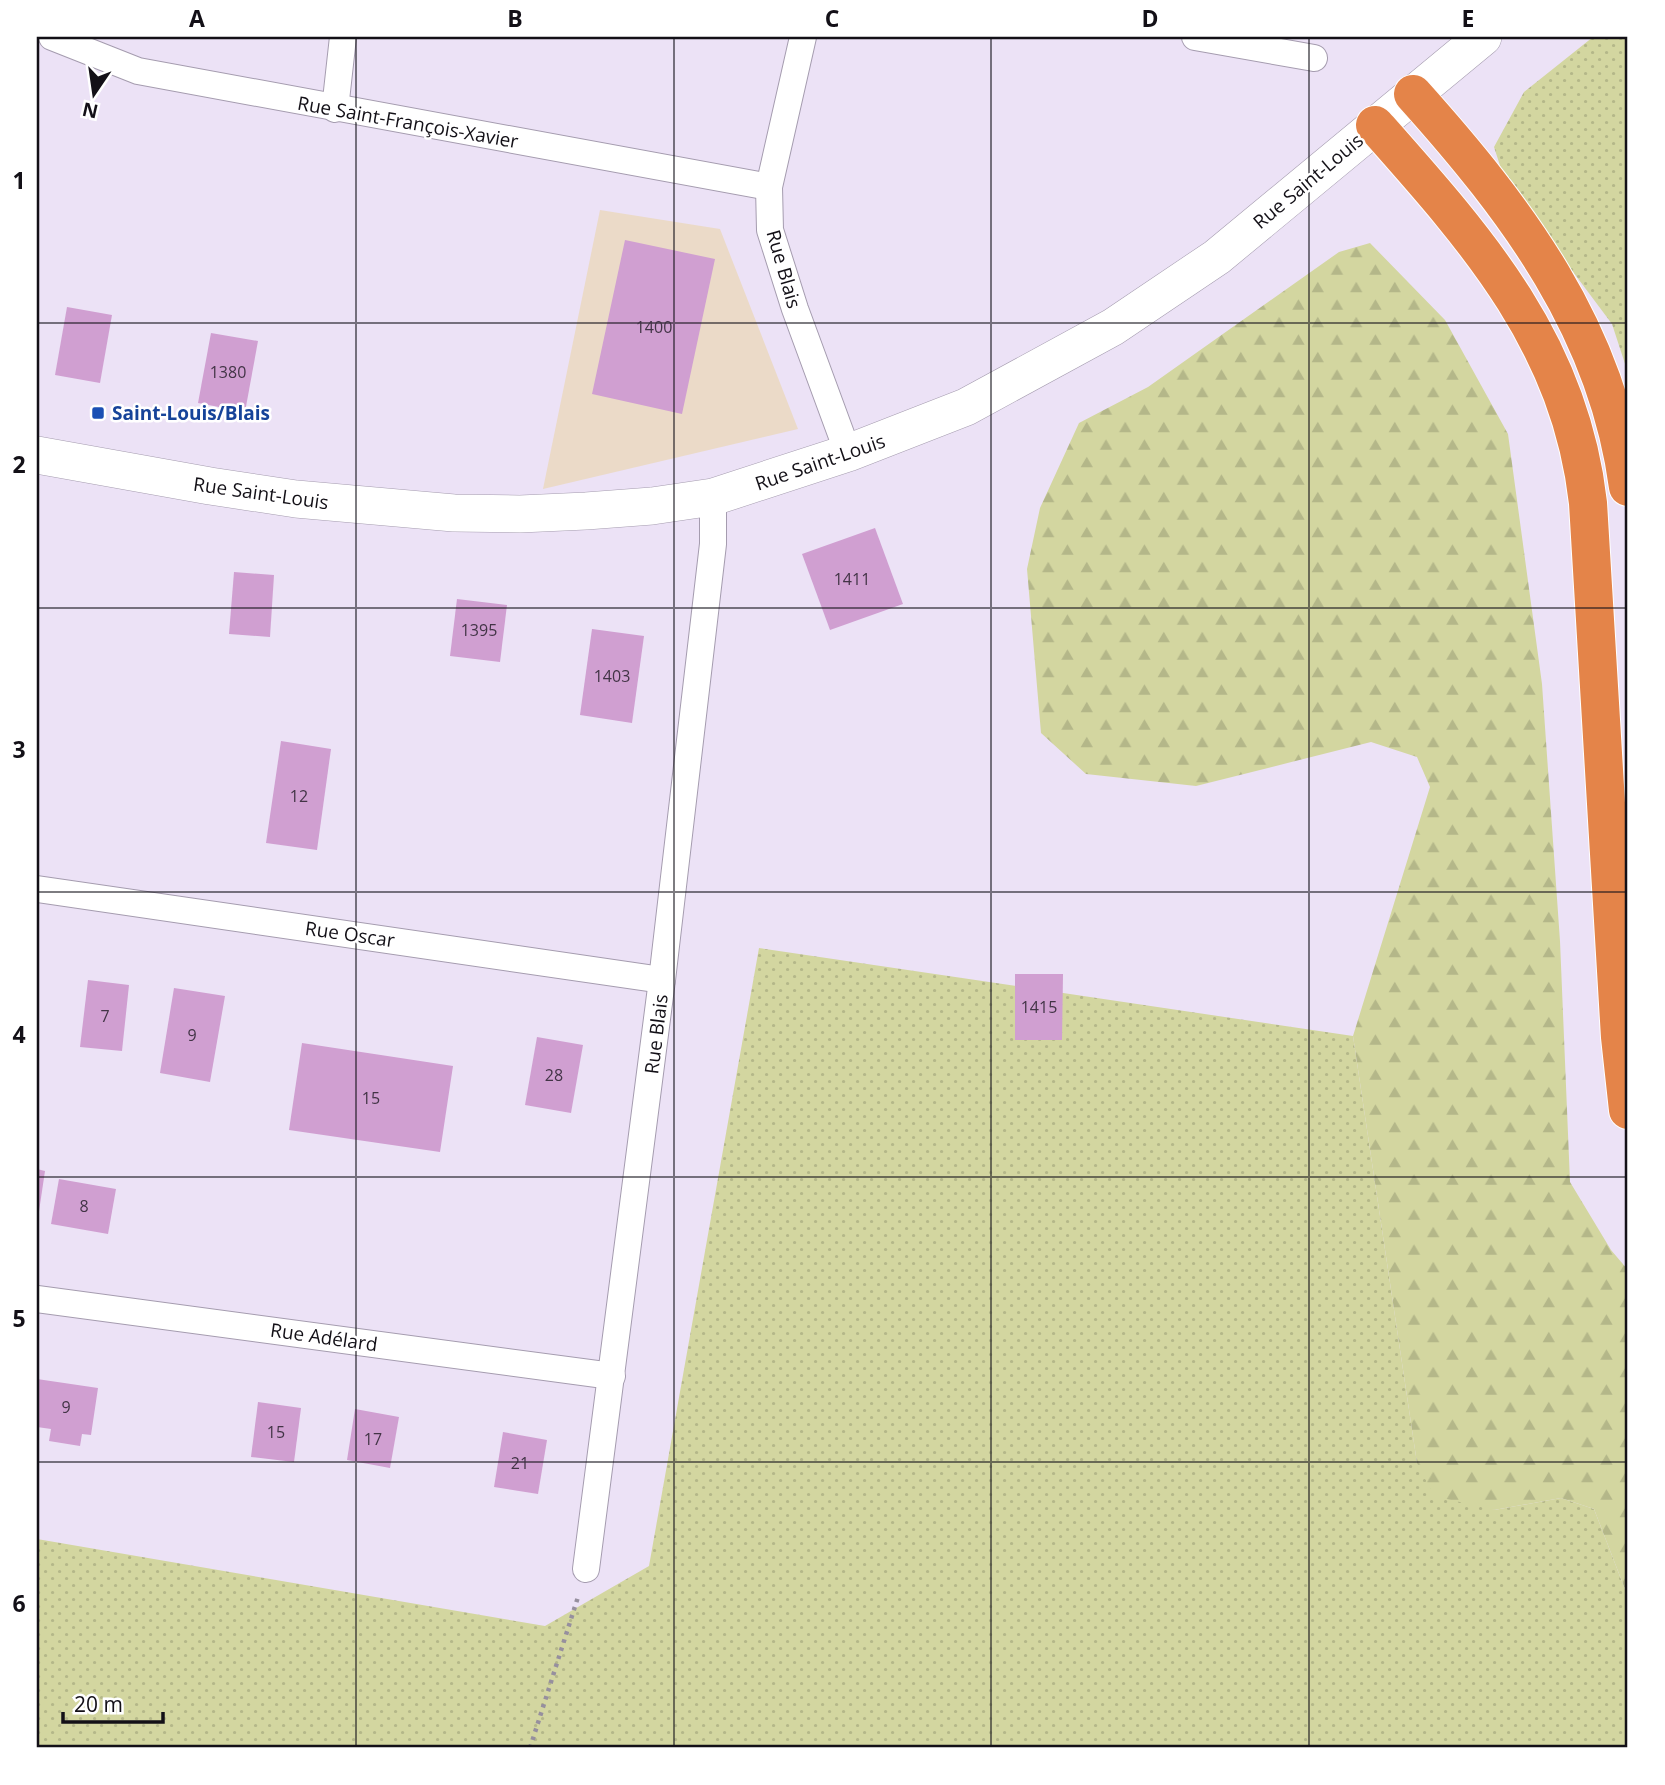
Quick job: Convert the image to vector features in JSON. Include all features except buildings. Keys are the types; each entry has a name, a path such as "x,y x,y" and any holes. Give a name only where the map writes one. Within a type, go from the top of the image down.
{"highway":[{"path":"1413,94 1447,131 1528,235 1558,282 1586,336 1608,394 1623,450 1628,487"},
{"path":"1375,125 1475,240 1519,303 1555,376 1574,430 1585,476 1588,503 1620,1037 1628,1110"}],"main road":[{"name":"Rue Saint-Louis","path":"37,455 296,499 454,513 586,511 652,506 713,497 848,453 966,407 1122,321 1217,257 1483,37"}],"street":[{"name":"Rue Saint-François-Xavier","path":"52,37 138,71 769,187"},
{"path":"335,109 343,37"},
{"name":"Rue Blais","path":"803,37 769,187 770,230 780,266 848,453"},
{"path":"1195,37 1314,58"},
{"name":"Rue Blais","path":"586,1569 663,980 713,544 713,497"},
{"name":"Rue Oscar","path":"37,889 663,980"},
{"name":"Rue Adélard","path":"37,1298 611,1376"}],"path":[{"path":"530,1748 586,1569"}],"shaded area":[{"path":"600,210 720,229 798,429 543,489"}],"green space":[{"path":"1593,37 1628,37 1628,373 1612,324 1505,181 1494,147 1524,92"},
{"path":"1370,243 1445,320 1508,434 1542,684 1560,941 1570,1182 1611,1250 1628,1270 1628,1597 1594,1509 1561,1498 1494,1510 1434,1496 1417,1463 1353,1036 1430,787 1417,757 1371,742 1196,786 1086,774 1041,733 1027,569 1040,508 1079,423 1148,387 1339,252"},
{"path":"759,948 1353,1036 1417,1463 1494,1510 1561,1498 1594,1509 1628,1597 1628,1748 37,1748 37,1539 545,1626 649,1566"}],"place":[{"name":"Saint-Louis/Blais","path":"98,413"}]}
